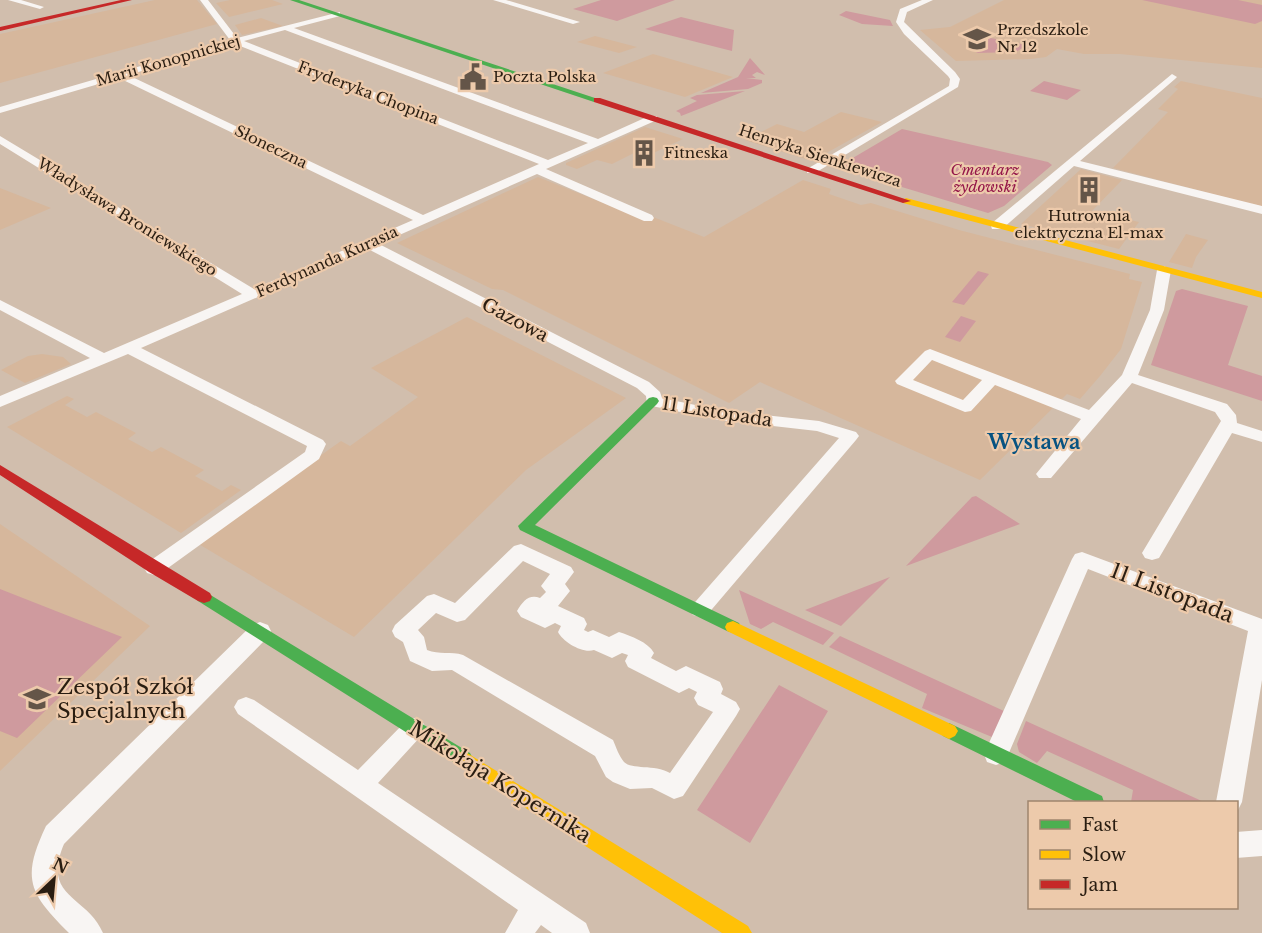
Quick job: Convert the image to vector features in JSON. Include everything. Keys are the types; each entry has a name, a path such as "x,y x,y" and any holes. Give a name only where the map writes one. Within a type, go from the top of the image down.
{"street":[{"path":"12,0 40,7"},
{"path":"0,29 129,0"},
{"path":"204,0 235,41"},
{"name":"Henryka Sienkiewicza","path":"293,0 931,209 1262,295"},
{"name":"Henryka Sienkiewicza","path":"316,0 338,7 374,26"},
{"path":"497,0 576,22"},
{"path":"811,171 953,87 955,79 952,74 907,32 900,22 901,15 908,8 929,0"},
{"name":"Marii Konopnickiej","path":"0,110 235,41 337,14"},
{"path":"286,28 597,142"},
{"name":"Fryderyka Chopina","path":"235,41 542,166 648,218"},
{"name":"Słoneczna","path":"120,75 423,220"},
{"path":"997,226 1172,77"},
{"name":"Ferdynanda Kurasia","path":"0,402 254,295 653,118"},
{"name":"Władysława Broniewskiego","path":"0,139 254,295"},
{"path":"1072,162 1262,210"},
{"name":"Gazowa","path":"368,244 643,385 654,395 653,401"},
{"path":"1045,474 1129,377 1157,310 1164,270"},
{"path":"0,304 104,359"},
{"path":"129,348 317,444 313,455 154,568"},
{"path":"992,379 965,407 903,381 930,354 1092,417"},
{"path":"1129,377 1221,408 1228,415 1228,426 1262,437"},
{"name":"11 Listopada","path":"700,609 850,436 819,426 719,416 653,401 525,526 1093,801"},
{"name":"11 Listopada","path":"1152,553 1228,426"},
{"name":"Mikołaja Kopernika","path":"0,469 154,568 260,631 741,933"},
{"path":"521,551 564,572 551,586 560,591 543,608 534,604 528,611 545,620 553,612 576,624 569,632 589,643 592,639 612,649 619,641 643,653 636,662 679,684 686,675 712,689 706,698 728,709 674,788 655,777 630,778 615,769 604,747 455,661 432,662 418,655 413,637 403,631 434,602 456,615 521,551"},
{"name":"11 Listopada","path":"996,754 1082,559 1260,627 1229,801"},
{"path":"89,933 50,892 42,875 44,855 54,835 260,631"},
{"path":"246,707 576,933"},
{"path":"360,785 414,728"},
{"path":"519,933 537,906"}],"shaded area":[{"path":"155,0 197,0 217,24 0,83 0,34"},
{"path":"230,0 272,0 283,4 229,17 216,3"},
{"path":"1004,0 1262,0 1262,68 1120,54 1084,54 1057,49 1046,57 1031,59 956,61 920,30 950,27"},
{"path":"261,18 283,26 242,35 235,25"},
{"path":"595,36 637,47 619,53 577,42"},
{"path":"653,54 733,77 685,97 603,73"},
{"path":"1181,81 1262,98 1262,207 1113,168 1168,112 1158,109 1178,89 1174,87"},
{"path":"841,112 882,122 812,161 745,140 777,124 804,132"},
{"path":"645,127 683,139 645,157 634,153 612,164 597,160 577,169 566,165 566,163"},
{"path":"1081,169 1122,180 1092,211 1139,222 1119,249 1021,224"},
{"path":"538,177 641,218 648,215 704,237 803,180 831,189 829,194 861,205 871,203 959,230 1130,274 1129,279 1142,282 1121,349 1100,376 1080,399 1067,394 980,480 760,382 729,403 503,290 492,289 397,243"},
{"path":"0,188 51,208 0,230"},
{"path":"1186,234 1208,240 1196,257 1192,268 1169,262"},
{"path":"467,317 626,398 526,470 354,637 197,543 341,441 350,446 418,397 371,368"},
{"path":"42,354 63,357 71,364 25,383 1,370 28,356"},
{"path":"67,396 74,399 65,405 87,417 96,412 136,433 128,439 152,452 161,447 204,470 195,476 222,491 231,485 241,490 181,533 7,427"},
{"name":"Zespół Szkół Specjalnych","path":"0,524 150,626 0,771"}],"green space":[{"path":"601,0 675,0 617,21 573,9"},
{"path":"1142,0 1238,0 1262,5 1262,21 1255,24"},
{"path":"846,11 890,20 893,26 862,24 839,15"},
{"path":"681,17 734,30 732,51 645,29"},
{"path":"970,34 1027,45 1016,52 977,53 969,45"},
{"path":"750,58 765,75 757,72 752,75 756,78 746,78 762,80 762,83 748,89 701,93 738,77"},
{"path":"1044,81 1081,90 1067,100 1030,91"},
{"path":"745,91 681,116 676,111 697,101 690,98 697,95"},
{"name":"Cmentarz żydowski","path":"902,129 1048,162 1052,165 1004,206 988,213 842,169 846,162"},
{"path":"978,271 989,274 964,305 952,302"},
{"path":"1182,289 1248,306 1228,365 1262,376 1262,401 1151,365 1176,291"},
{"path":"961,316 976,321 960,342 945,337"},
{"path":"976,496 1020,524 906,566 972,497"},
{"path":"890,577 841,626 805,610"},
{"path":"0,589 122,637 17,738 0,731"},
{"path":"739,590 834,633 823,645 773,622 761,629 750,624"},
{"path":"840,636 1004,711 992,737 922,708 927,694 829,647"},
{"path":"779,685 828,711 750,843 697,810"},
{"path":"1026,721 1202,801 1131,801 1133,790 1047,751 1037,763 1019,752 1017,744"}],"traffic: fast":[{"path":"293,0 597,100"},
{"path":"653,401 525,526 733,627"},
{"path":"204,597 464,759"},
{"path":"949,731 1093,801"}],"traffic: slow":[{"path":"906,201 1262,295"},
{"path":"733,627 949,731"},
{"path":"464,759 741,933"}],"traffic: jam":[{"path":"0,29 129,0"},
{"path":"597,100 906,201"},
{"path":"0,469 154,568 204,597"}],"place":[{"name":"Przedszkole Nr 12","path":"977,39"},
{"name":"Poczta Polska","path":"473,77"},
{"name":"Fitneska","path":"644,153"},
{"name":"Hutrownia elektryczna El-max","path":"1089,190"},
{"name":"Zespół Szkół Specjalnych","path":"37,699"}],"district":[{"name":"Wystawa","path":"1034,442"}]}
